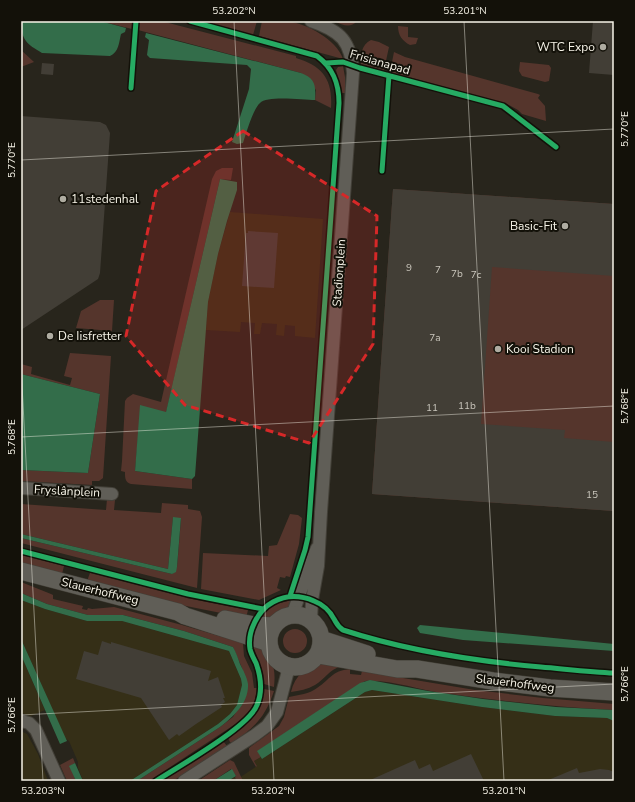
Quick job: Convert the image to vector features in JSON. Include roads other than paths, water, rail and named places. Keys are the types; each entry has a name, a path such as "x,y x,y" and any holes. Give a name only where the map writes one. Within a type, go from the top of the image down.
{"main road":[{"name":"Slauerhoffweg","path":"21,571 178,612 185,616 269,643"},
{"name":"Slauerhoffweg","path":"178,612 186,610 254,625 274,626"},
{"path":"292,615 302,616 311,620 318,629 320,647 310,663 300,667 289,667 279,662 272,654 269,643 270,634 274,626 282,619 292,615"},
{"name":"Slauerhoffweg","path":"320,647 349,649 398,661 418,670 550,688 614,692"}],"street":[{"name":"Stadionplein","path":"311,21 335,31 343,39 350,51 353,73 318,566 312,600 311,620"},
{"name":"Fryslânplein","path":"21,488 112,494"},
{"name":"Stadionplein","path":"292,615 300,597 310,563 319,546"},
{"path":"184,781 267,726 277,712 289,667"},
{"path":"21,721 29,723 36,730 59,781"}],"place":[{"name":"WTC Expo","path":"603,47"},
{"name":"11stedenhal","path":"63,199"},
{"name":"Basic-Fit","path":"565,226"},
{"name":"De Iisfretter","path":"50,336"},
{"name":"Kooi Stadion","path":"498,349"}]}
